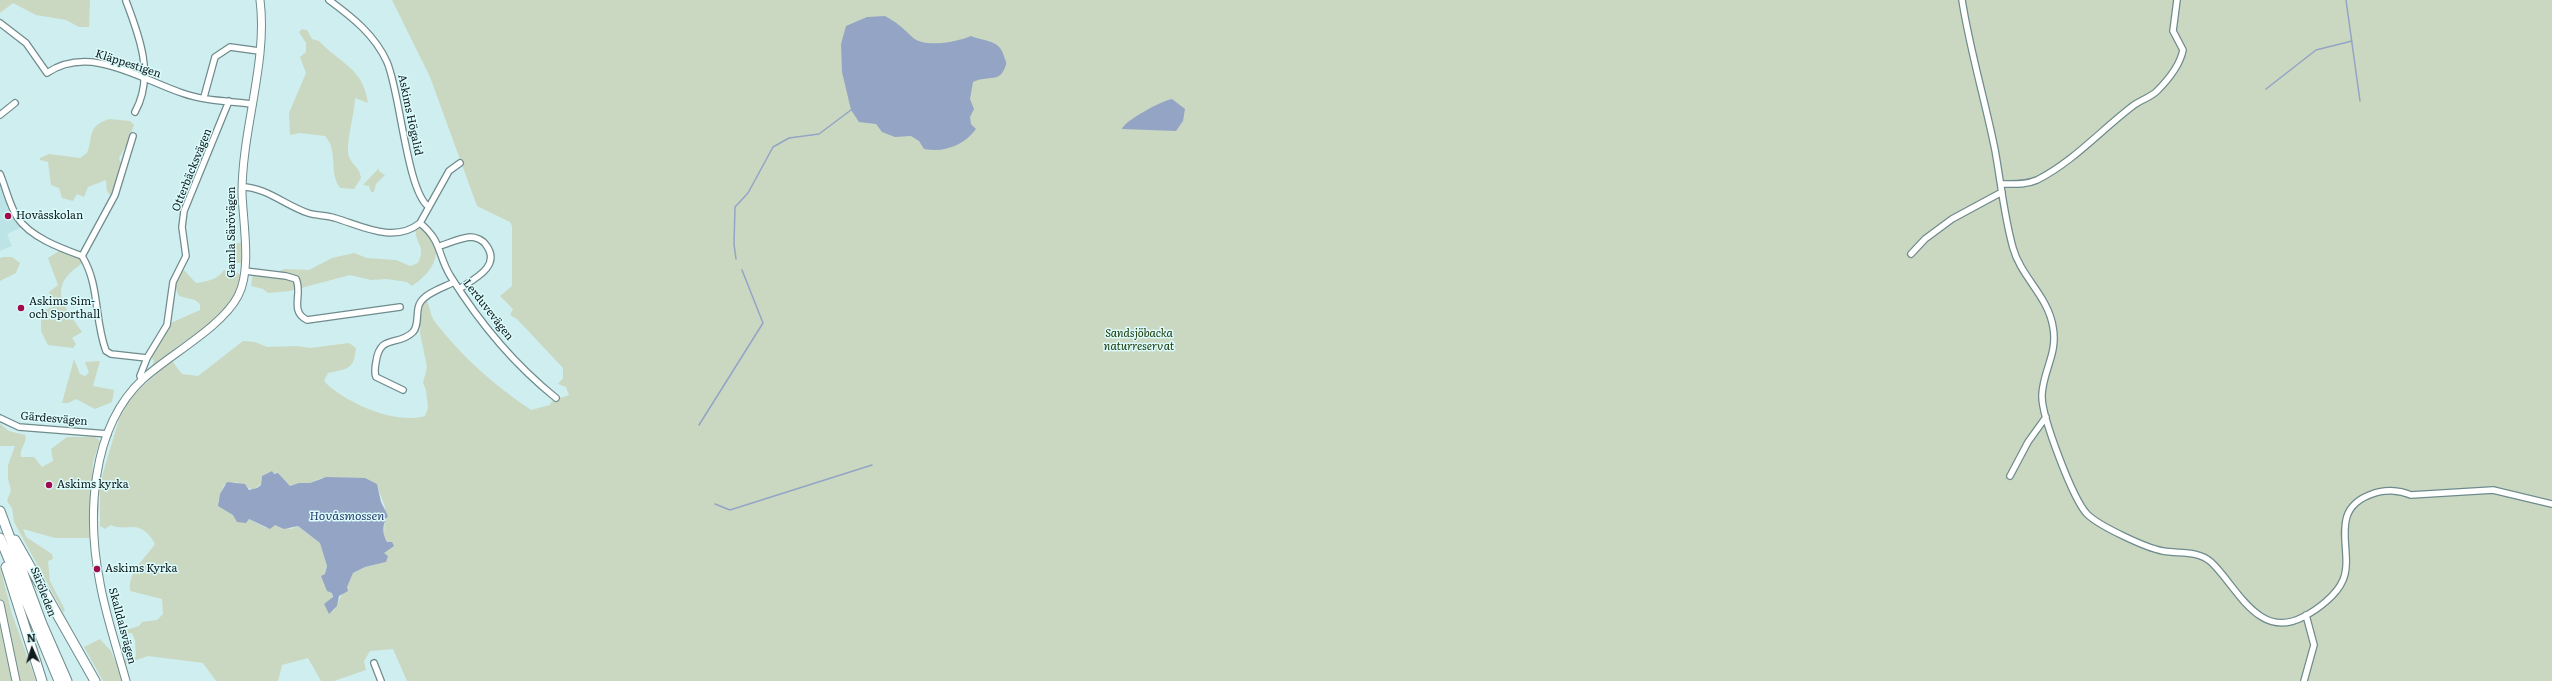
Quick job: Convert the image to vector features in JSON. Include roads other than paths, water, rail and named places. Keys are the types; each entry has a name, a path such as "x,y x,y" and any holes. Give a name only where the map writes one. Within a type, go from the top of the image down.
{"main road":[{"name":"Säröleden","path":"0,511 42,624 67,681"},
{"path":"5,524 95,681"},
{"name":"Säröleden","path":"0,538 59,681"},
{"path":"3,548 6,567 42,681"}],"street":[{"name":"Gamla Särövägen","path":"108,434 120,406 142,380 226,313 241,289 245,271 242,187 244,156 262,34 260,0"},
{"name":"Askims Högalid","path":"329,0 368,31 387,62 394,82 416,185 422,201 429,207"},
{"path":"1962,0 2016,258 2044,301 2053,326 2054,349 2042,392 2046,417 2078,501 2088,515 2096,522 2142,544 2162,551 2204,557 2211,562 2236,593 2263,618 2281,622 2301,619 2322,605 2343,581 2345,564 2343,538 2346,518 2359,501 2369,495 2400,491 2411,495 2493,490 2552,504"},
{"path":"2001,184 2024,184 2040,178 2134,105 2156,92 2182,56 2182,45 2173,31 2177,0"},
{"path":"126,1 141,43 145,79 135,112"},
{"name":"Kläppestigen","path":"0,22 26,43 47,73 64,64 90,61 145,79 183,94 251,104"},
{"path":"204,97 215,57 230,48 259,51"},
{"name":"Otterbäcksvägen","path":"142,380 140,376 147,358 167,325 173,282 186,256 182,227 184,211 229,101"},
{"path":"0,115 15,103"},
{"path":"82,256 115,195 133,136"},
{"path":"242,187 272,195 308,213 328,216 373,231 401,232 420,223 449,171 460,163"},
{"path":"0,174 14,210 22,223 44,239 82,256 94,279 97,319 106,351 111,354 147,358"},
{"path":"1911,254 1925,239 1952,219 2002,192"},
{"name":"Lerduvevägen","path":"420,223 433,236 440,246 444,264 454,282 476,314 516,361 556,398"},
{"path":"440,246 474,237 483,241 489,250 491,258 488,268 459,289"},
{"path":"245,271 286,276 296,280 298,285 298,312 310,321 400,307"},
{"path":"403,390 376,377 375,370 379,348 384,344 411,333 415,328 418,308 423,299 454,282"},
{"path":"2010,476 2028,442 2046,417"},
{"name":"Gärdesvägen","path":"0,418 19,427 108,434"},
{"name":"Skalldalsvägen","path":"108,434 95,493 95,547 100,584 126,681"},
{"path":"0,604 16,681"},
{"path":"2304,681 2314,645 2306,615"},
{"path":"374,663 381,681"}],"water":[{"path":"885,16 899,25 916,40 940,43 971,36 991,42 1002,51 1006,64 1002,74 997,77 973,82 970,99 974,109 970,117 971,124 976,129 971,135 960,143 947,149 924,149 919,141 911,136 895,137 882,132 876,124 859,122 851,110 842,72 841,44 846,26 867,17"},
{"path":"1172,99 1185,109 1183,121 1176,131 1122,129 1124,125 1144,111"},
{"name":"Hovåsmossen","path":"272,471 274,474 278,473 290,486 299,483 310,483 326,477 365,478 377,484 381,502 388,516 383,529 384,536 387,542 392,542 394,546 384,553 388,556 386,562 365,567 353,573 347,587 348,591 339,596 337,606 329,614 324,604 333,597 332,593 327,591 321,576 325,574 327,566 320,543 298,526 284,529 275,525 270,529 249,519 246,523 237,522 233,515 218,506 220,494 227,482 245,484 249,490 257,488 261,485 262,476"}],"waterway":[{"path":"2346,0 2360,101"},
{"path":"2266,89 2316,50 2352,41"},
{"path":"736,259 734,244 735,207 748,193 773,147 789,138 819,134 851,110"},
{"path":"699,425 763,323 742,270"},
{"path":"715,504 730,510 872,465"}],"place":[{"name":"Hovåsskolan","path":"8,216"},
{"name":"Askims Sim- och Sporthall","path":"21,308"},
{"name":"Askims kyrka","path":"49,485"},
{"name":"Askims Kyrka","path":"97,569"}],"park label":[{"name":"Sandsjöbacka naturreservat","path":"1139,340"}]}
